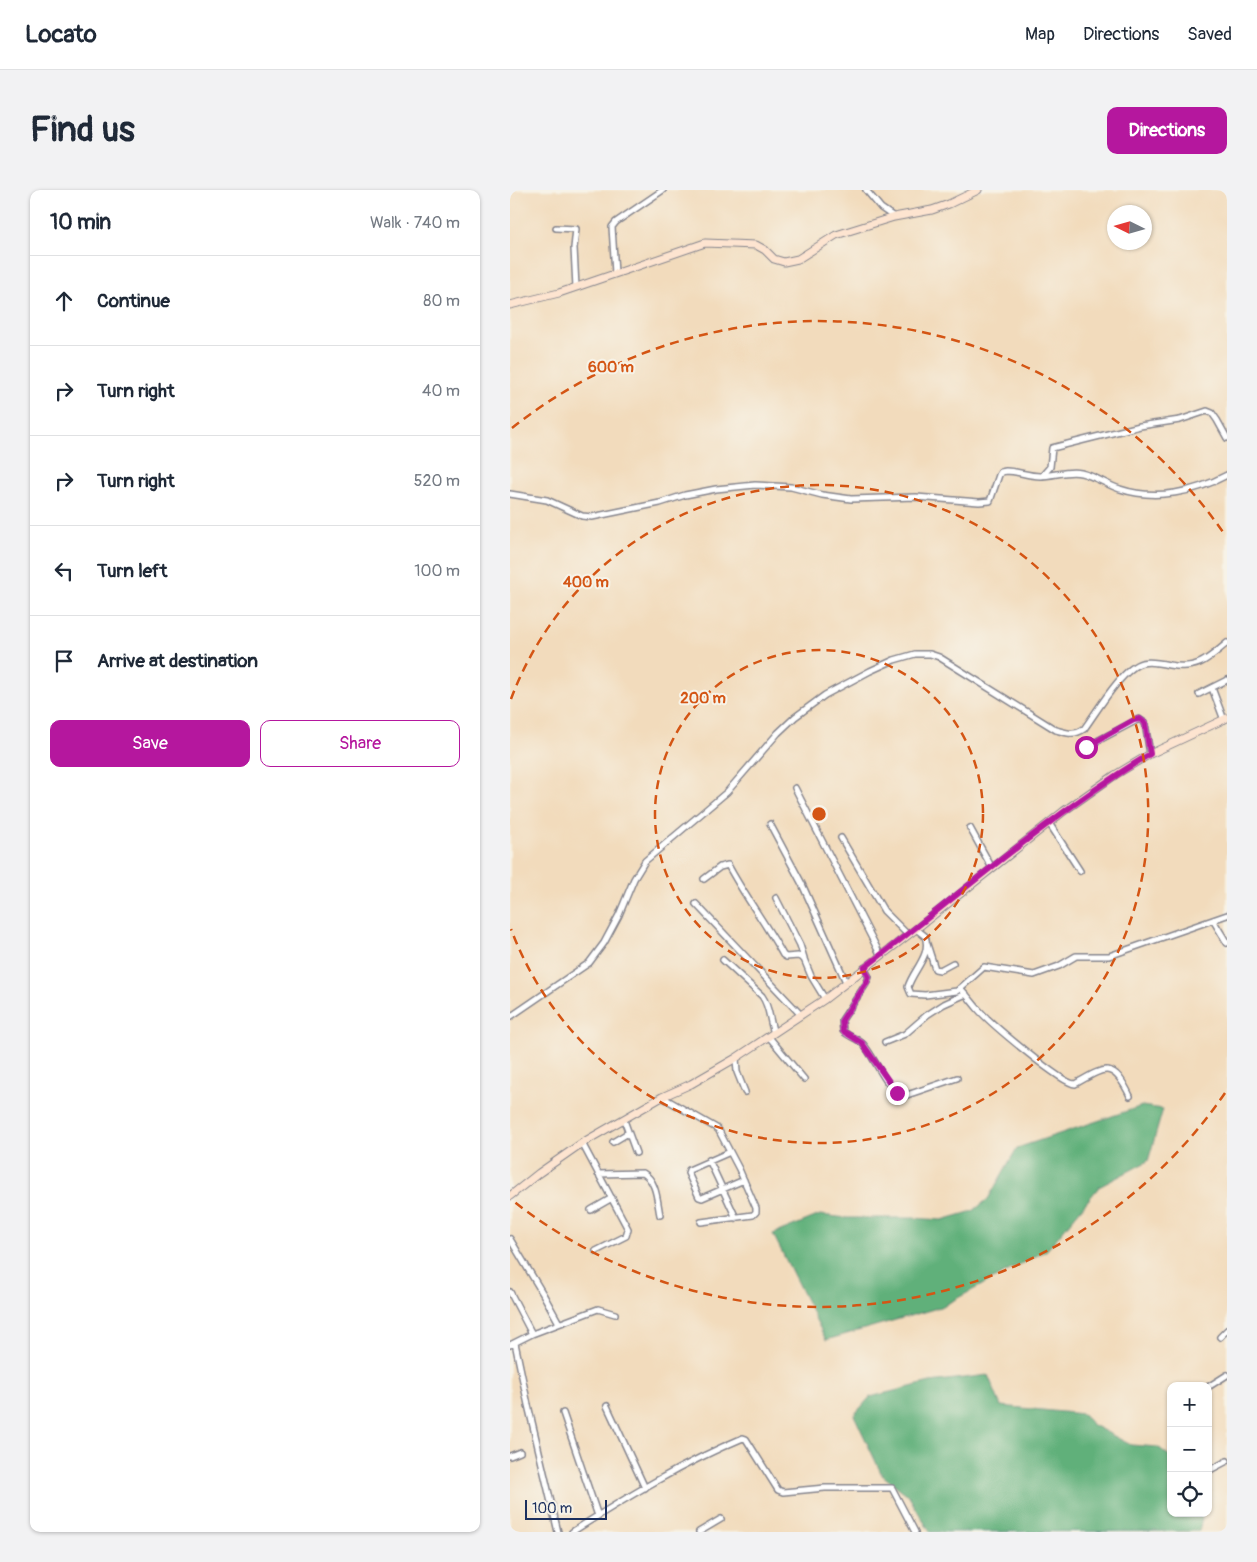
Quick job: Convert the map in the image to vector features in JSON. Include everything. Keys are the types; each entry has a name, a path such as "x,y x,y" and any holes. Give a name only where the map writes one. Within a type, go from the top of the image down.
{"main road":[{"path":"510,305 559,293 705,243 756,245 765,250 774,259 784,262 798,260 836,235 894,217 932,210 978,190"},
{"path":"510,1196 582,1144 662,1097 691,1084 736,1058 824,999 916,929 1049,823 1115,775 1150,754 1226,719"}],"street":[{"path":"615,273 612,227 616,222 663,190"},
{"path":"866,190 877,204 894,217"},
{"path":"556,228 576,229 574,248 576,287"},
{"path":"1042,476 1050,467 1052,448 1140,426 1180,420 1207,411 1212,413 1227,438"},
{"path":"510,494 547,500 577,514 592,517 660,503 684,495 755,485 791,487 822,495 851,499 916,497 985,502 990,500 1001,472 1016,471 1042,476 1072,471 1120,489 1158,494 1175,494 1192,490 1211,484 1227,475"},
{"path":"510,1017 588,963 604,943 645,860 727,792 778,733 825,694 894,660 915,654 930,654 939,657 1056,730 1071,734 1084,730 1119,681 1140,663 1148,662 1191,667 1227,644"},
{"path":"1200,694 1227,680"},
{"path":"1212,688 1226,719"},
{"path":"1086,747 1140,719 1145,723 1150,754"},
{"path":"795,788 881,956"},
{"path":"1049,823 1080,871"},
{"path":"770,824 802,884 846,982"},
{"path":"970,828 992,868"},
{"path":"841,838 884,911 908,935"},
{"path":"704,879 720,867 728,866 744,895 765,923 783,955 786,958 798,956 804,959"},
{"path":"776,898 800,945 810,976 824,999"},
{"path":"696,904 801,1015"},
{"path":"926,941 924,956 910,982 909,990 911,994 925,995 957,991 984,967 1034,975 1059,966 1076,956 1109,956 1227,915"},
{"path":"1213,920 1227,943"},
{"path":"916,929 925,936 935,969 940,970 953,963"},
{"path":"723,960 762,996 766,1002 771,1035 804,1079"},
{"path":"864,968 869,977 842,1020 843,1031 862,1043 890,1084 900,1095 904,1096 957,1078"},
{"path":"960,988 993,1023 1049,1070 1067,1082 1076,1084 1097,1071 1108,1069 1112,1070 1124,1084 1130,1096"},
{"path":"885,1042 905,1034 927,1014 966,994"},
{"path":"736,1058 737,1072 744,1092"},
{"path":"662,1097 718,1129 756,1208 756,1212 753,1215 701,1222"},
{"path":"624,1120 636,1153"},
{"path":"612,1142 628,1133"},
{"path":"582,1144 628,1229 626,1236 596,1251"},
{"path":"730,1152 689,1170 688,1173 696,1193 702,1198 744,1180"},
{"path":"709,1160 736,1218"},
{"path":"598,1174 642,1173 648,1176 654,1186 660,1215"},
{"path":"591,1210 612,1198"},
{"path":"510,1239 544,1294 559,1323"},
{"path":"510,1292 532,1334"},
{"path":"558,1532 512,1344 559,1323 598,1309 615,1314"},
{"path":"1220,1337 1227,1330"},
{"path":"1212,1384 1227,1375"},
{"path":"607,1406 645,1488"},
{"path":"563,1413 598,1516"},
{"path":"572,1532 645,1488 716,1449 743,1438 746,1439 778,1490 783,1492 825,1488 892,1488 915,1532"},
{"path":"510,1456 520,1452"},
{"path":"1212,1470 1227,1461"},
{"path":"699,1532 721,1519"}],"green space":[{"path":"1142,1106 1163,1109 1148,1161 1099,1187 1047,1250 941,1307 826,1340 773,1234 820,1215 847,1218 942,1220 973,1211 988,1199 1017,1148"},
{"path":"988,1375 1001,1406 1083,1414 1091,1424 1131,1445 1158,1447 1167,1454 1167,1517 1202,1517 1199,1531 930,1532 908,1495 882,1475 854,1415 870,1397 930,1382"}],"route":[{"path":"897,1093 862,1043 846,1034 841,1025 842,1020 869,977 864,968 1064,811 1115,775 1150,754 1145,723 1140,719 1134,720 1086,747"}]}
